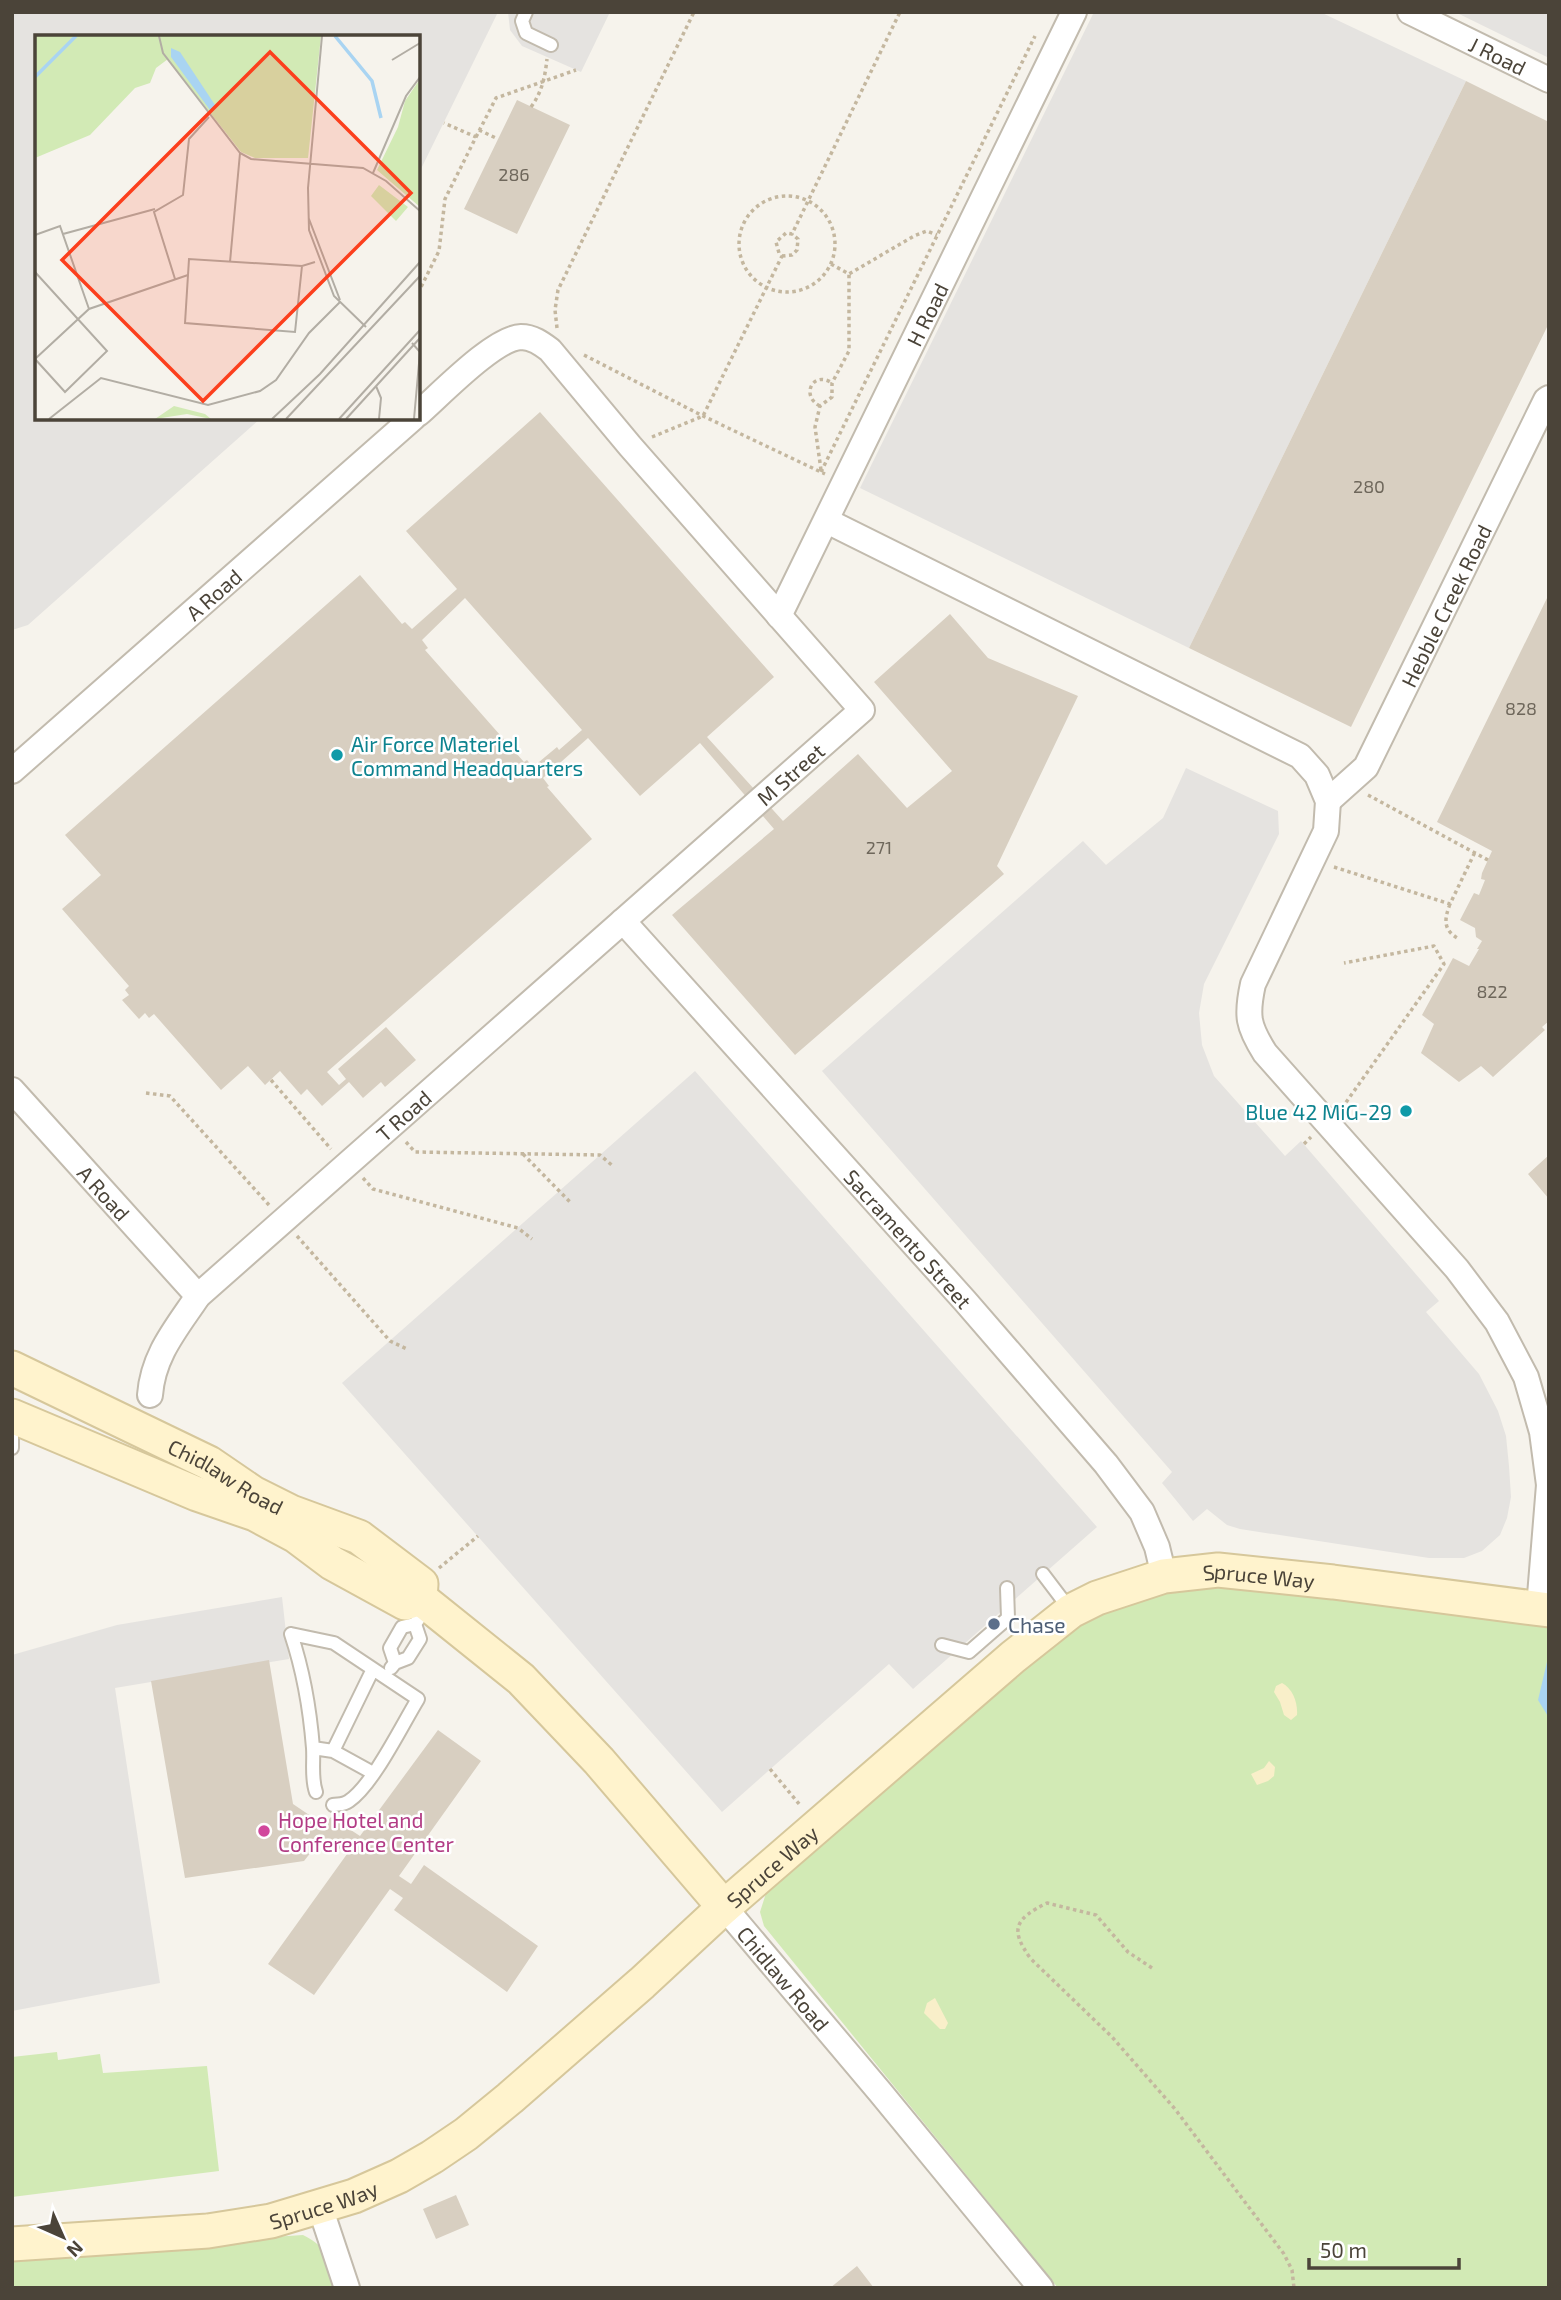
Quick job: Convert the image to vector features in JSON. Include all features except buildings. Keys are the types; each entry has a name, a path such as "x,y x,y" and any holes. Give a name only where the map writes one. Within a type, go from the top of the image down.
{"street":[{"name":"H Road","path":"779,616 846,484 1074,12"},
{"name":"J Road","path":"1410,12 1549,80"},
{"path":"420,412 506,340 521,337 531,339 550,350 779,616"},
{"name":"Hebble Creek Road","path":"1328,801 1366,767 1547,399"},
{"name":"A Road","path":"12,771 411,420"},
{"path":"827,522 1300,756 1317,775 1328,801 1326,831 1253,984 1248,1007 1250,1029 1265,1053 1457,1269 1497,1322 1527,1377 1542,1432 1549,1485 1544,1609"},
{"name":"M Street","path":"623,921 862,710 779,616"},
{"name":"T Road","path":"192,1305 347,1164 623,921"},
{"name":"Sacramento Street","path":"623,921 956,1291 1106,1464 1142,1512 1157,1546 1164,1576"},
{"name":"A Road","path":"12,1090 192,1305"},
{"path":"119,1460 150,1395 162,1379 192,1305"},
{"name":"Chidlaw Road","path":"17,1374 135,1426 209,1463 262,1497 291,1511 359,1537 421,1584 421,1609"},
{"name":"Chidlaw Road","path":"12,1416 197,1494 256,1514 296,1536 332,1563 401,1602 421,1609 521,1679 562,1720 724,1907 1041,2288"},
{"name":"Spruce Way","path":"12,2244 208,2231 271,2221 354,2196 400,2176 467,2134 1013,1657 1072,1611 1097,1598 1164,1576 1219,1570 1544,1609"},
{"path":"320,2207 346,2288"}],"lane":[{"path":"526,12 522,21 526,33 549,51"},
{"path":"12,1433 12,1448"},
{"path":"1043,1574 1072,1611"},
{"path":"942,1645 969,1651 1008,1618 1007,1588"},
{"path":"395,1663 390,1647 402,1627 421,1609"},
{"path":"386,1678 395,1663 408,1658 420,1639 421,1609"},
{"path":"316,1792 313,1748 299,1660 291,1634 334,1643 418,1699 373,1773 355,1796 346,1804 333,1805"},
{"path":"333,1751 373,1669"},
{"path":"313,1748 333,1751 373,1773"}],"path":[{"path":"560,333 556,326 555,310 558,290 694,12"},
{"path":"792,234 901,12"},
{"path":"821,472 1041,25"},
{"path":"531,107 545,80 549,51"},
{"path":"420,289 439,251 445,199 496,98 576,70"},
{"path":"444,122 476,137"},
{"path":"479,130 498,139"},
{"path":"787,196 808,200 827,217 832,228 836,242 831,264 818,280 801,289 791,291 766,288 757,283 745,268 738,251 740,232 754,209 767,201 787,196"},
{"path":"849,274 927,231 961,247"},
{"path":"786,233 792,234 798,239 797,250 792,255 782,256 776,242 786,233"},
{"path":"630,446 703,416 782,256"},
{"path":"831,264 849,274"},
{"path":"821,472 815,428 820,406 832,397 832,383 849,351 849,274"},
{"path":"573,350 846,484"},
{"path":"820,406 814,403 809,389 820,379 832,383"},
{"path":"1348,783 1488,860"},
{"path":"1458,939 1446,926 1446,917 1475,852"},
{"path":"1311,860 1450,904"},
{"path":"1304,1144 1340,1110 1444,964 1434,946 1344,963"},
{"path":"271,1080 335,1154 373,1189 517,1228 532,1239"},
{"path":"391,1125 415,1152 600,1155 614,1167"},
{"path":"523,1154 572,1204"},
{"path":"770,1769 818,1825"},
{"path":"1152,1968 1128,1952 1096,1915 1048,1903 1023,1918 1019,1928 1018,1941 1031,1959 1127,2053 1200,2140 1284,2254 1292,2270 1294,2288"}],"green space":[{"path":"1204,1584 1301,1589 1549,1627 1549,2288 1058,2288 764,1926 760,1912 767,1890 1060,1635 1132,1599"},
{"path":"57,2052 58,2060 100,2054 103,2073 207,2066 219,2171 12,2197 12,2057"},
{"path":"303,2235 318,2245 327,2256 336,2288 12,2288 12,2262 223,2246 273,2237"}],"sand":[{"path":"1282,1683 1296,1701 1297,1715 1291,1720 1284,1715 1274,1692 1276,1686"},
{"path":"1269,1761 1275,1767 1274,1776 1257,1785 1251,1774 1264,1768"},
{"path":"935,1998 948,2023 945,2029 940,2029 924,2013 927,2003"}],"shaded area":[{"path":"12,12 498,12 420,171 420,35 35,35 35,420 259,420 28,625 12,630"},
{"path":"508,12 610,12 581,72 522,46 510,30"},
{"path":"1094,12 1320,12 1466,81 1189,648 860,488"},
{"path":"1455,12 1549,12 1549,58"},
{"path":"1186,768 1278,811 1279,834 1204,984 1199,1013 1202,1045 1214,1076 1285,1156 1301,1141 1439,1301 1426,1312 1479,1374 1498,1411 1506,1436 1509,1466 1511,1497 1507,1518 1500,1535 1482,1551 1464,1558 1429,1558 1240,1529 1227,1525 1207,1509 1193,1521 1162,1483 1172,1472 822,1071 1083,841 1106,865 1163,818"},
{"path":"695,1071 1097,1527 913,1689 889,1664 722,1812 342,1383"},
{"path":"282,1597 289,1659 115,1688 160,1983 12,2011 12,1655 117,1625"}],"water":[{"path":"1549,1661 1549,1718 1538,1700"}],"place":[{"name":"Air Force Materiel Command Headquarters","path":"337,755"},
{"name":"Blue 42 MiG-29","path":"1406,1111"},
{"name":"Chase","path":"994,1624"},
{"name":"Hope Hotel and Conference Center","path":"264,1831"}]}
